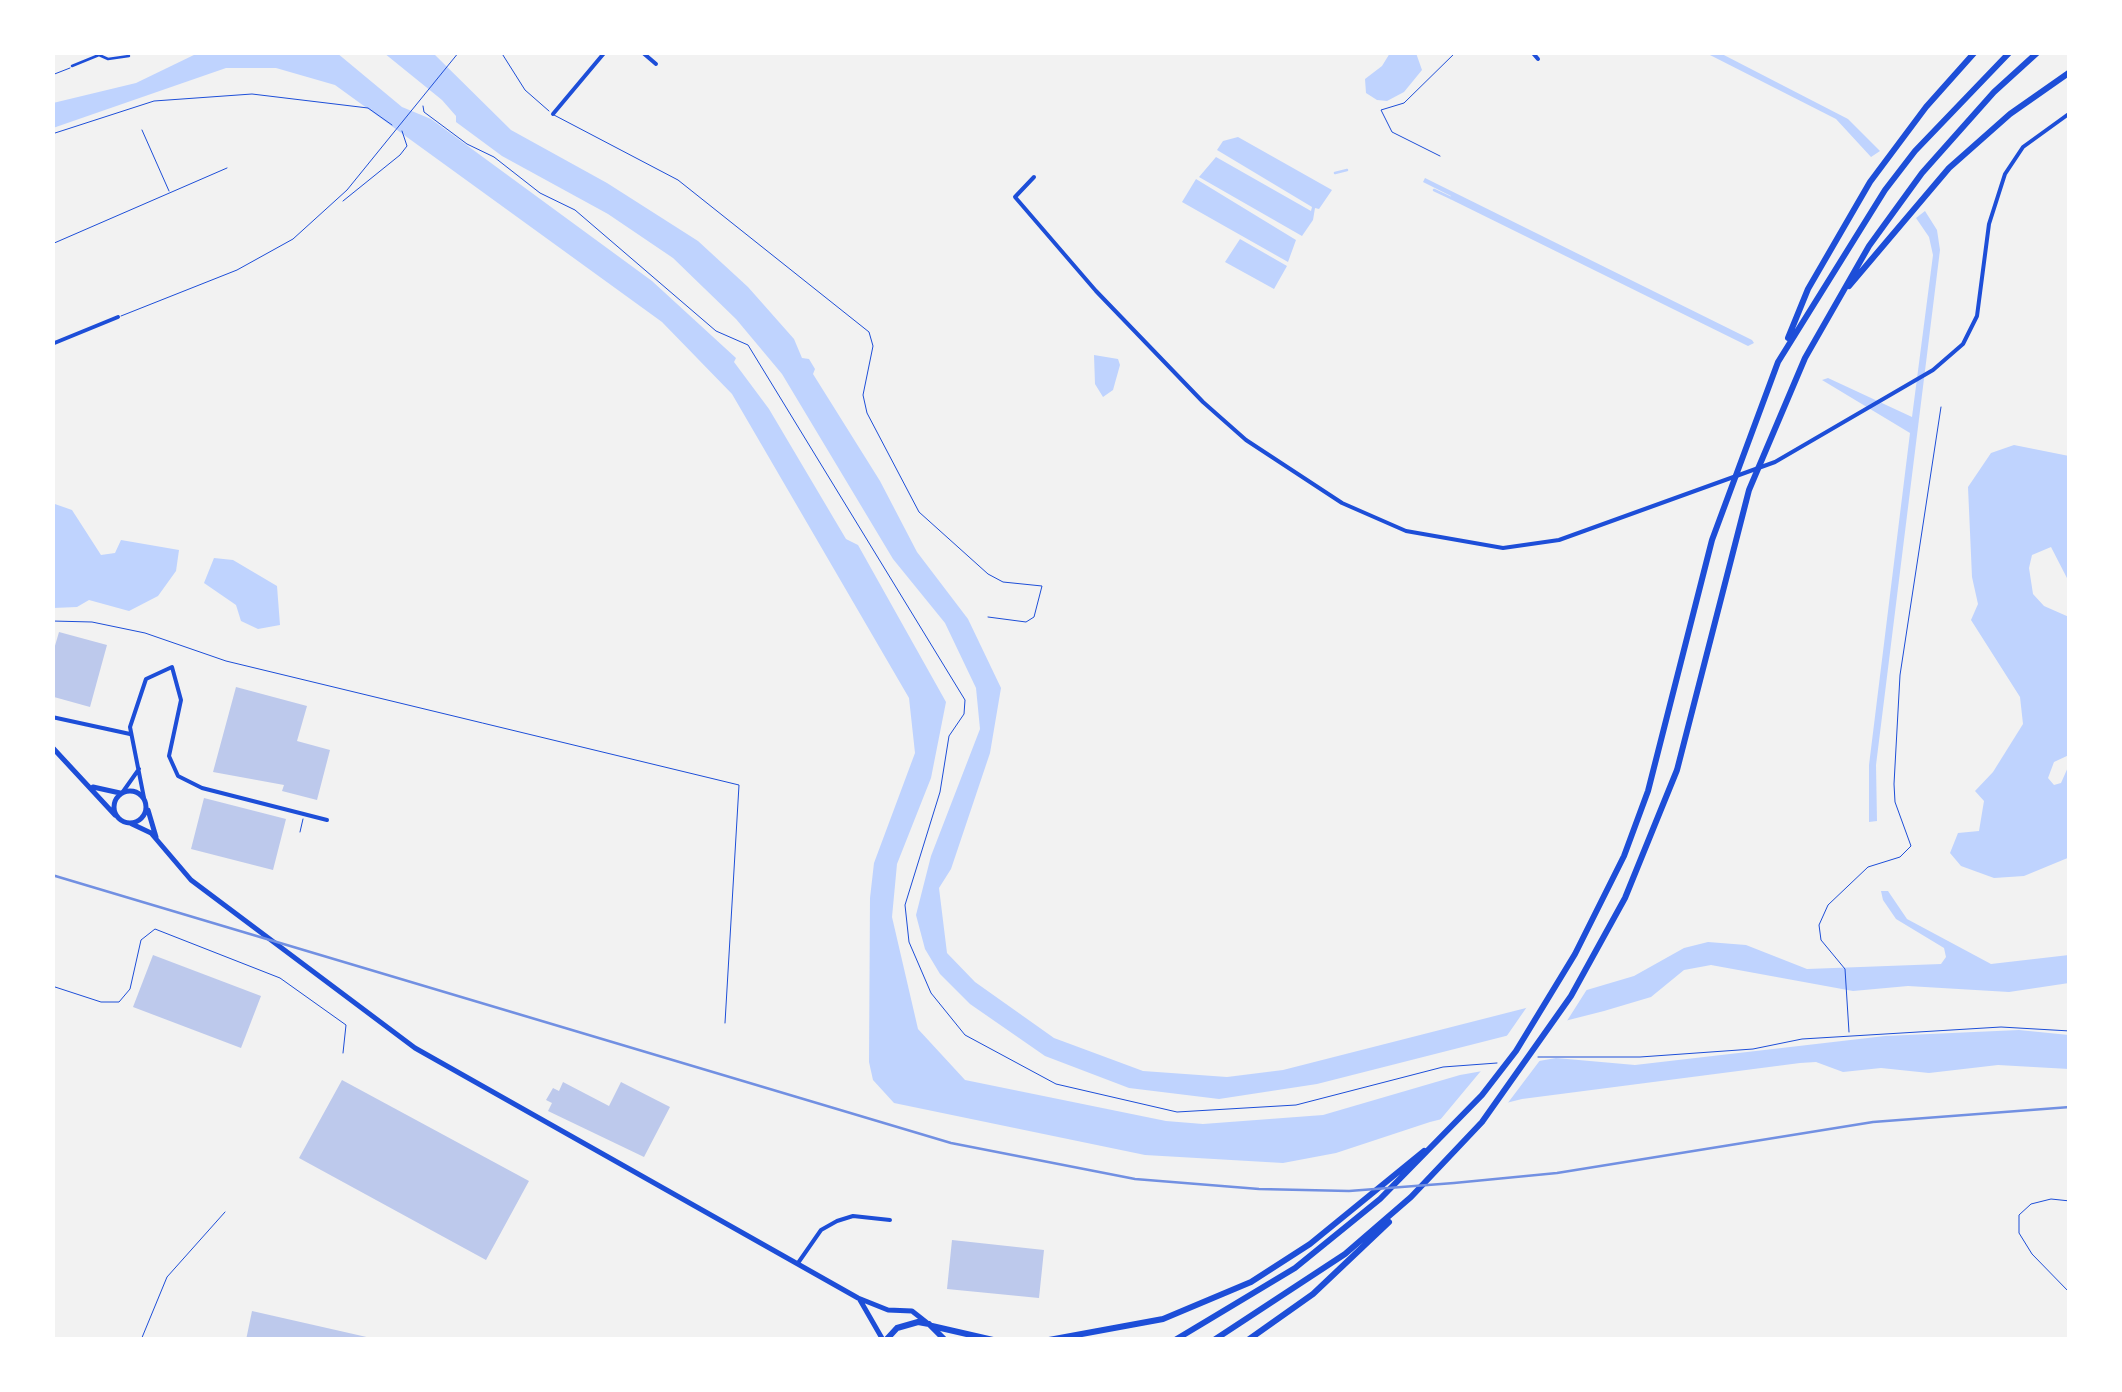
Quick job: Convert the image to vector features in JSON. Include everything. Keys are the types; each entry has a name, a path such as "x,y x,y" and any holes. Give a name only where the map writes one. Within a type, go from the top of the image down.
{"main road":[{"path":"1175,1340 1295,1268 1380,1199 1452,1127 1516,1051 1574,954 1624,856 1648,791 1725,500 1808,289 1853,208 1926,107 1975,52"},
{"path":"1778,362 1885,190 1916,151 2010,52"},
{"path":"1248,1340 1350,1262 1482,1122 1548,1033 1625,898 1677,770 1749,490 1766,446 1836,303 1868,246 1922,173 1994,92 2038,52"},
{"path":"1836,303 1949,168 2010,114 2070,72"},
{"path":"52,747 116,816 157,840 191,880 414,1048 858,1298 888,1310 912,1312 945,1340"},
{"path":"86,783 122,793 136,792 145,801 157,840"},
{"path":"116,816 114,806 122,793"},
{"path":"132,824 142,819 145,801"},
{"path":"1049,1340 1116,1331 1212,1300 1290,1259 1440,1139"},
{"path":"1214,1340 1332,1264 1409,1199"},
{"path":"858,1298 885,1340 902,1325 930,1325 993,1340"}],"street":[{"path":"553,114 605,52"},
{"path":"642,52 656,64"},
{"path":"1532,52 1538,59"},
{"path":"72,66 99,55 108,59 129,56"},
{"path":"1034,177 1015,197 1096,291 1203,402 1246,440 1342,503 1406,531 1503,548 1559,540 1775,462 1927,373 1963,344 1977,316 1989,224 2005,174 2023,147 2070,113"},
{"path":"52,344 118,317"},
{"path":"145,801 130,734 146,680 172,668 181,700 169,756 178,776 202,788 327,820"},
{"path":"52,717 130,734"},
{"path":"122,793 139,769"},
{"path":"798,1263 810,1241 836,1220 868,1216 890,1220"}],"lane":[{"path":"118,317 270,255 338,198 460,52"},
{"path":"501,52 525,90 553,114 678,180 869,332 874,346 863,395 867,413 919,512 988,574 1003,582 1042,586 1034,617 1026,622 988,616"},
{"path":"1440,156 1392,132 1381,110 1404,102 1456,52"},
{"path":"52,75 72,66"},
{"path":"142,130 170,194"},
{"path":"52,244 227,168"},
{"path":"52,620 145,633 226,661 739,785 725,1023"},
{"path":"300,832 304,816"},
{"path":"52,986 101,1002 119,1002 130,990 141,940 156,928 280,978 346,1025 343,1052"},
{"path":"141,1340 167,1277 225,1212"}],"path":[{"path":"52,134 178,97 270,94 368,108 403,133 407,146 346,203 338,198"},
{"path":"423,102 424,112 466,144 575,210 716,331 748,345 965,700 964,714 949,736 940,792 905,905 909,942 947,1019 964,1036 1046,1080 1177,1112 1296,1104 1443,1067 1495,1064"},
{"path":"1849,1036 1846,969 1821,940 1820,924 1828,906 1868,866 1908,852 1912,842 1898,810 1894,784 1900,675 1941,407"},
{"path":"1533,1058 1640,1058 1753,1050 1802,1039 2001,1027 2070,1032"},
{"path":"2070,1201 2051,1198 2030,1204 2019,1215 2020,1233 2032,1254 2070,1293"}],"water":[{"path":"198,53 337,53 402,107 431,119 652,281 736,358 734,362 769,409 846,539 858,545 946,702 931,778 897,864 892,917 918,1029 965,1080 1166,1121 1203,1124 1323,1115 1460,1075 1556,1058 1635,1065 1885,1036 2019,1030 2069,1035 2069,1069 1998,1065 1929,1073 1881,1068 1843,1072 1816,1062 1800,1063 1522,1099 1430,1122 1336,1153 1283,1163 1145,1155 894,1103 873,1080 869,1062 870,898 874,863 915,753 909,698 732,394 662,322 335,85 276,68 226,68 53,128 53,103 136,83"},
{"path":"384,53 433,53 511,130 607,183 698,241 748,287 794,339 802,358 809,359 815,369 813,374 880,481 917,552 968,619 1001,688 990,753 951,869 939,888 947,953 975,982 1054,1038 1143,1071 1227,1077 1283,1070 1526,1008 1634,976 1684,948 1708,942 1746,945 1807,969 1941,964 1946,957 1944,948 1896,919 1881,891 1888,891 1907,919 1991,964 2069,955 2069,983 2009,992 1908,986 1853,991 1711,965 1684,970 1651,997 1604,1011 1317,1084 1219,1099 1129,1088 1045,1056 970,1004 940,974 925,949 916,915 931,856 980,729 976,688 945,623 893,559 782,374 736,319 673,258 608,214 502,156 456,122 456,116 442,100"},
{"path":"1390,53 1416,53 1422,70 1404,92 1387,101 1377,100 1366,93 1365,79 1382,66"},
{"path":"1706,53 1720,53 1848,119 1880,151 1871,157 1836,119"},
{"path":"1238,137 1332,190 1319,209 1315,208 1313,220 1302,236 1199,177 1216,157 1311,211 1312,207 1217,150 1223,141"},
{"path":"1425,178 1754,343 1748,346 1450,199 1451,196 1423,182"},
{"path":"1196,179 1296,240 1288,262 1182,202"},
{"path":"1925,211 1937,230 1940,250 1876,765 1877,821 1869,822 1869,765 1910,433 1822,380 1828,378 1912,417 1933,255 1929,237 1916,218"},
{"path":"1240,239 1287,266 1274,289 1225,262"},
{"path":"1094,355 1118,359 1120,365 1113,390 1103,397 1095,384"},
{"path":"2014,445 2069,456 2069,582 2051,547 2032,555 2029,568 2033,594 2044,606 2069,617 2069,755 2054,762 2048,778 2054,785 2061,783 2069,765 2070,857 2024,876 1994,878 1961,866 1950,853 1958,833 1979,831 1984,801 1975,791 1993,772 2023,724 2020,697 1971,620 1978,604 1972,577 1968,487 1991,453"},
{"path":"52,503 72,510 101,555 115,553 121,540 179,550 176,571 158,596 129,611 89,600 77,607 53,608"},
{"path":"214,558 233,560 277,586 280,625 258,629 241,621 236,605 204,583"}],"pier":[{"path":"1591,983 1565,1024 1504,1040 1531,1001"},
{"path":"1544,1055 1501,1112 1435,1126 1485,1066"}],"building":[{"path":"59,632 107,645 90,707 54,697 52,656"},
{"path":"236,687 307,706 297,741 330,750 317,800 282,791 284,785 213,772"},
{"path":"204,798 286,819 273,870 191,849"},
{"path":"153,955 261,996 241,1048 133,1007"},
{"path":"342,1080 529,1181 486,1260 299,1158"},
{"path":"563,1082 609,1106 621,1082 670,1107 644,1157 548,1111 552,1103 546,1100 553,1088 559,1091"},
{"path":"952,1240 1044,1250 1039,1298 947,1289"},
{"path":"252,1311 371,1338 371,1340 246,1340"}],"waterway":[{"path":"1335,173 1347,170"},
{"path":"1434,190 1451,198"}],"railway":[{"path":"52,875 951,1143 1135,1179 1259,1189 1349,1191 1454,1183 1557,1173 1873,1122 2070,1107"}]}
